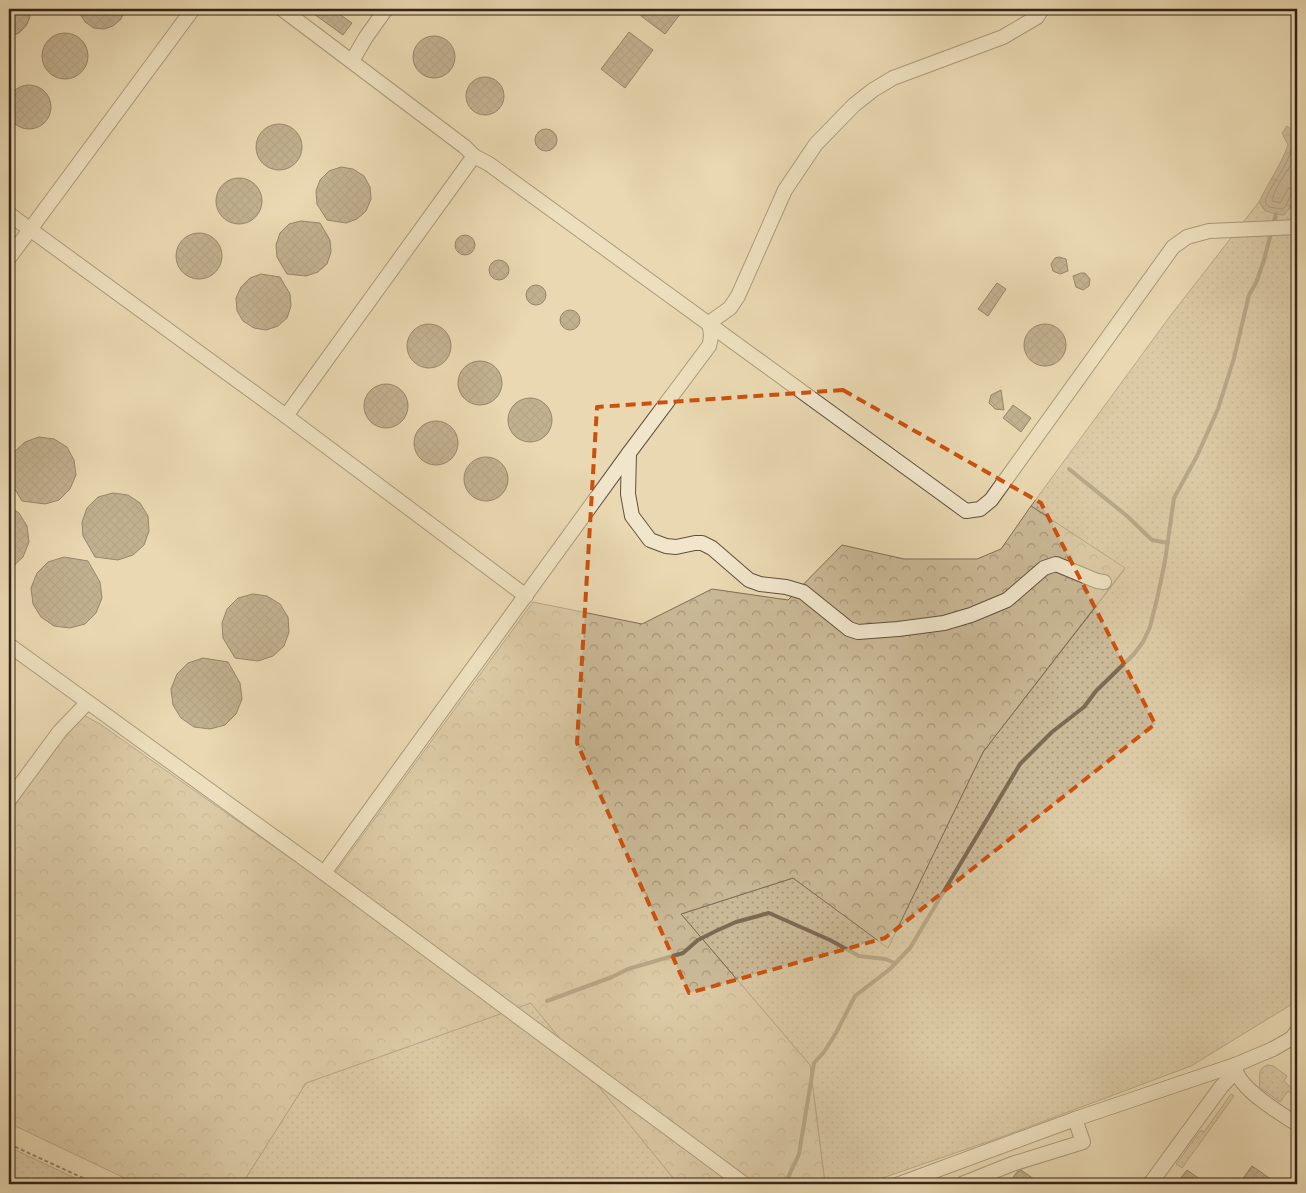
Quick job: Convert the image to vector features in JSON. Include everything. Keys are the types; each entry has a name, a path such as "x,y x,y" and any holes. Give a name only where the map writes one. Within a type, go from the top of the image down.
{"street":[{"path":"9,258 193,9"},
{"path":"282,9 465,147 474,156 490,164 966,511 980,510 991,500 1173,247 1187,237 1209,231 1297,227"},
{"path":"352,61 386,9"},
{"path":"709,323 730,308 738,296 786,190 798,170 816,144 854,105 893,78 1004,38 1037,17 1042,9"},
{"path":"286,416 474,156"},
{"path":"9,214 286,416 526,596"},
{"path":"324,872 709,346 712,332 709,323"},
{"path":"629,453 628,494 632,516 650,540 666,546 695,543 712,548 749,580 760,584 786,587 803,592 849,629 858,632 898,629 944,622 971,615 1007,600 1044,568 1056,564 1097,581 1104,582"},
{"path":"9,645 324,872 744,1184"},
{"path":"9,800 60,731 87,703"},
{"path":"899,1184 1075,1119 1235,1068 1292,1038 1297,1031"},
{"path":"1235,1068 1247,1088 1297,1124"},
{"path":"1150,1184 1235,1068"},
{"path":"962,1184 1012,1164 1083,1142 1075,1119"}],"path":[{"path":"9,1144 96,1184"}],"highlighted area":[{"path":"843,390 1041,503 1155,724 885,938 689,993 577,743 597,407"}],"green space":[{"path":"1297,195 1297,1001 1191,1066 996,1139 865,1184 825,1184 810,1065 681,914 793,878 888,947 983,752 1125,569 1031,506 1171,315 1259,202 1265,211 1290,209"},
{"path":"1031,506 1125,568 983,752 888,948 793,878 681,914 810,1065 825,1184 678,1184 531,1003 306,1083 242,1184 137,1184 9,1123 9,807 82,714 100,724 327,884 533,602 642,624 712,589 788,600 842,545 904,559 977,559 1001,549"},
{"path":"531,1003 678,1184 242,1184 306,1083"},
{"path":"1268,1065 1273,1066 1287,1076 1284,1081 1297,1093 1297,1098 1288,1091 1280,1102 1259,1087 1260,1072"},
{"path":"1231,1094 1234,1096 1182,1168 1176,1164 1201,1130 1204,1132"},
{"path":"9,1147 88,1184 27,1184 9,1177"}],"water":[{"path":"1287,126 1297,134 1297,195 1284,215 1269,212 1259,202 1288,145 1282,133"}],"building":[{"path":"9,9 29,9 30,17 26,26 19,33 9,37"},
{"path":"77,9 125,9 121,19 113,26 104,29 94,28 85,22"},
{"path":"307,9 332,9 352,23 343,35"},
{"path":"646,9 684,9 665,34 641,16"},
{"path":"629,32 653,50 625,88 601,69"},
{"path":"65,33 78,37 84,43 88,56 84,69 78,75 65,79 52,75 46,69 42,56 46,43 52,37"},
{"path":"434,36 449,42 455,57 449,72 434,78 419,72 413,57 419,42"},
{"path":"485,77 499,82 504,96 499,110 485,115 471,110 466,96 471,82"},
{"path":"33,85 45,91 50,98 50,116 45,123 38,128 25,129 17,126 10,119 7,103 10,95 17,88"},
{"path":"279,124 292,128 298,134 302,147 298,160 292,166 279,170 266,166 260,160 256,147 260,134 266,128"},
{"path":"546,129 554,132 557,140 554,148 546,151 538,148 535,140 538,132"},
{"path":"341,167 353,169 364,176 370,187 371,199 366,211 357,219 346,223 327,220 317,204 316,191 320,180 329,171"},
{"path":"239,178 252,182 258,188 262,201 258,214 252,220 239,224 226,220 220,214 216,201 220,188 226,182"},
{"path":"301,221 320,223 330,240 331,252 327,264 318,272 306,276 287,274 277,257 276,245 280,233 289,224"},
{"path":"199,233 212,237 218,243 222,256 218,269 212,275 199,279 186,275 180,269 176,256 180,243 186,237"},
{"path":"461,235 469,235 475,241 475,249 469,255 461,255 455,249 455,241"},
{"path":"1055,258 1066,259 1068,271 1060,274 1053,271 1051,264"},
{"path":"495,260 503,260 509,266 509,274 503,280 495,280 489,274 489,266"},
{"path":"1085,273 1090,279 1089,286 1083,290 1076,287 1073,276"},
{"path":"261,274 280,277 290,294 291,306 287,318 278,326 266,330 254,328 243,321 237,311 236,298 241,287 250,278"},
{"path":"997,283 1006,289 988,316 978,309"},
{"path":"532,285 540,285 546,291 546,299 540,305 532,305 526,299 526,291"},
{"path":"566,310 574,310 580,316 580,324 574,330 566,330 560,324 560,316"},
{"path":"429,324 441,328 447,334 451,346 447,358 441,364 429,368 417,364 411,358 407,346 411,334 417,328"},
{"path":"1049,324 1057,327 1063,333 1066,345 1063,357 1057,363 1041,366 1033,363 1027,357 1024,341 1027,333 1033,327"},
{"path":"480,361 492,365 498,371 502,383 498,395 492,401 480,405 468,401 462,395 458,383 462,371 468,365"},
{"path":"386,384 398,388 404,394 408,406 404,418 398,424 386,428 374,424 368,418 364,406 368,394 374,388"},
{"path":"1001,390 1004,410 995,409 989,403 991,395"},
{"path":"530,398 542,402 548,408 552,420 548,432 542,438 530,442 518,438 512,432 508,420 512,408 518,402"},
{"path":"1013,405 1031,418 1021,432 1003,418"},
{"path":"436,421 448,425 454,431 458,443 454,455 448,461 436,465 424,461 418,455 414,443 418,431 424,425"},
{"path":"39,437 54,439 67,447 74,460 76,475 70,489 59,500 45,504 22,501 10,481 9,466 14,452 25,442"},
{"path":"486,457 498,461 504,467 508,479 504,491 498,497 486,501 474,497 468,491 464,479 468,467 474,461"},
{"path":"113,493 128,495 140,503 148,516 149,531 144,545 133,555 118,560 95,557 83,536 82,522 87,508 98,497"},
{"path":"9,506 19,513 27,526 29,542 23,557 9,570"},
{"path":"64,557 88,561 100,582 102,598 96,613 85,624 70,628 54,626 41,617 33,604 31,588 37,573 48,562"},
{"path":"253,594 267,596 280,604 288,617 289,632 284,646 273,656 258,661 235,658 223,638 222,623 227,609 238,598"},
{"path":"203,658 228,662 240,683 242,699 236,714 225,725 210,729 194,727 181,718 173,705 171,689 177,674 188,663"},
{"path":"1252,1166 1278,1184 1239,1184"},
{"path":"1021,1170 1041,1184 1008,1184 1017,1172"},
{"path":"1187,1170 1207,1184 1176,1184"}],"waterway":[{"path":"785,1184 799,1154 814,1063 824,1052 836,1033 855,996 890,969 910,948 1020,764 1052,732 1084,707 1096,691 1134,654 1143,642 1150,627 1157,599 1165,561 1174,498 1197,456 1218,409 1234,358 1249,295 1256,283 1264,260 1276,214"},
{"path":"1069,469 1127,516 1152,540 1168,543"},
{"path":"547,1001 612,977 628,969 683,953 698,940 718,930 736,922 769,913 830,940 859,956 885,959 895,963"}]}
